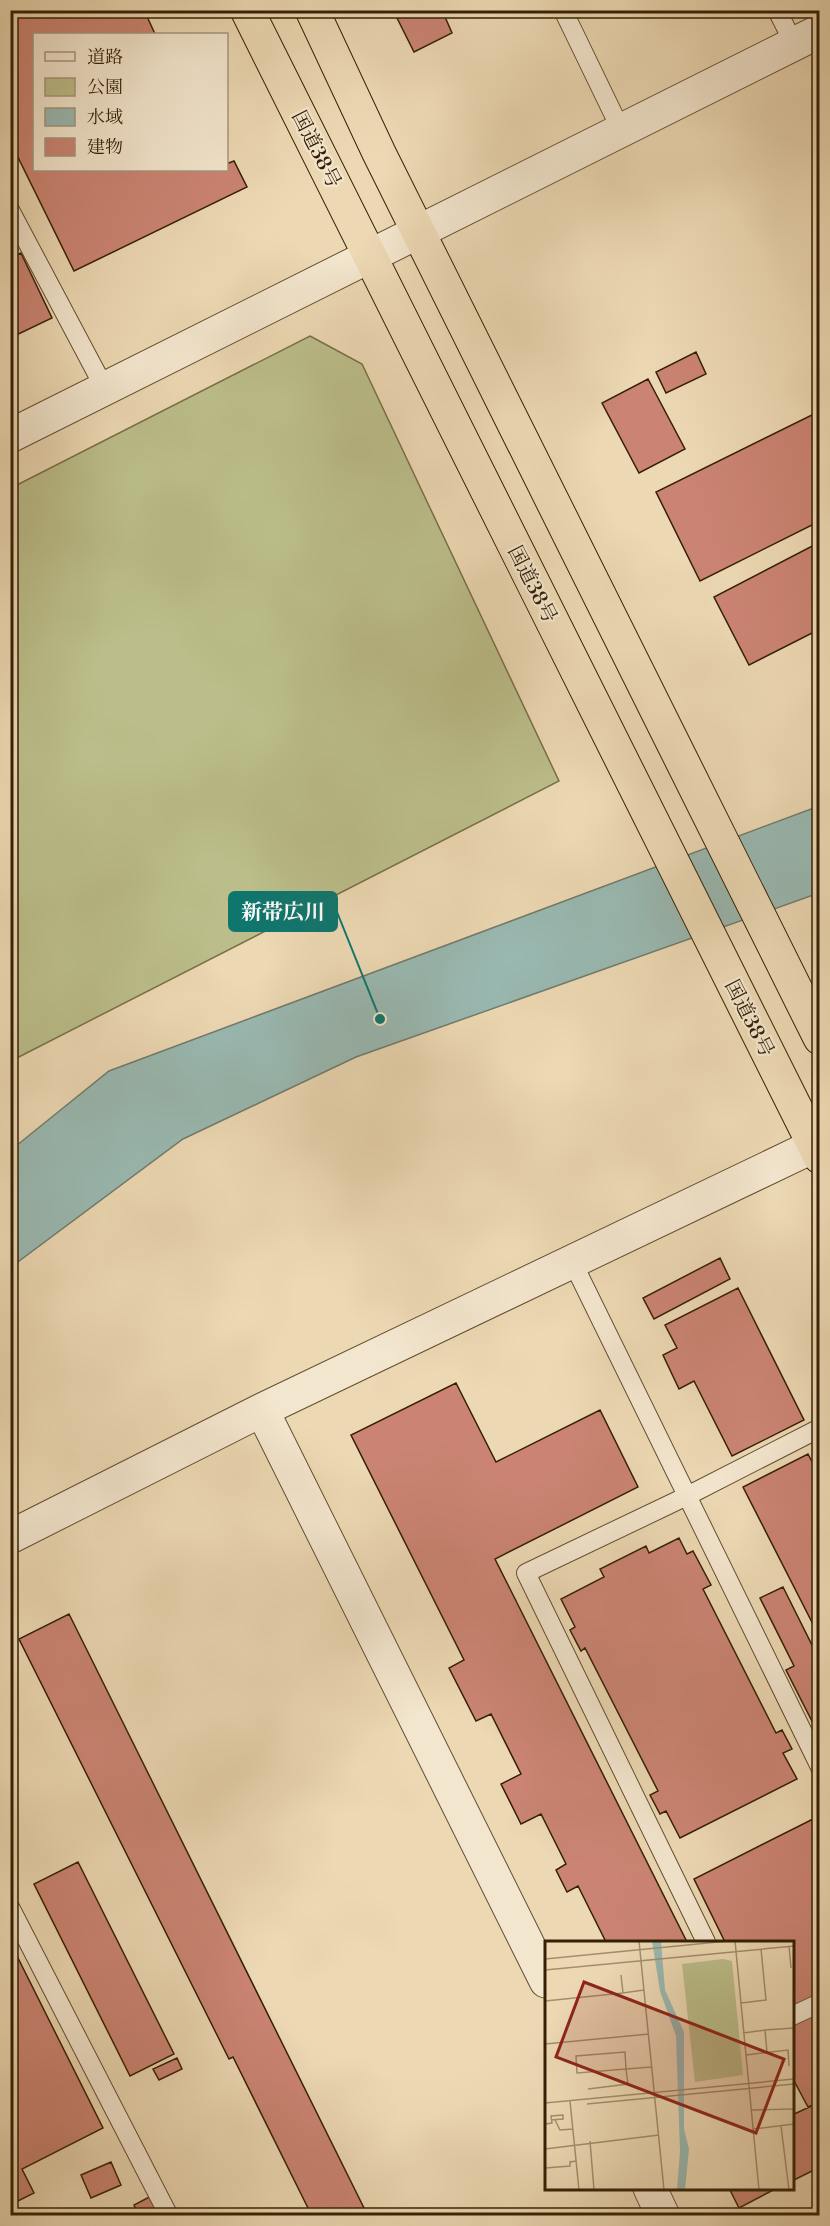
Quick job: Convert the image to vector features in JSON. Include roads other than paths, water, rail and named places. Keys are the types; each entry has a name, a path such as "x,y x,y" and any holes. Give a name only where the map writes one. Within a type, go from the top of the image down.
{"highway":[{"name":"国道38号","path":"247,10 641,800 818,1149"},
{"path":"312,10 418,232 819,1038"}],"street":[{"path":"10,436 807,38"},
{"path":"10,1537 262,1410 573,1261 818,1149"},
{"path":"262,1410 545,1979"},
{"path":"651,2190 663,2216"}],"lane":[{"path":"563,10 621,130"},
{"path":"777,10 807,38"},
{"path":"10,210 105,389"},
{"path":"573,1261 819,1767"},
{"path":"706,1941 526,1573 687,1496 819,1428"},
{"path":"10,1907 169,2216"},
{"path":"794,2015 819,2003"}],"water":[{"path":"819,806 819,893 356,1057 183,1139 11,1267 11,1150 109,1071"}],"place":[{"name":"新帯広川","path":"380,1019"}]}
